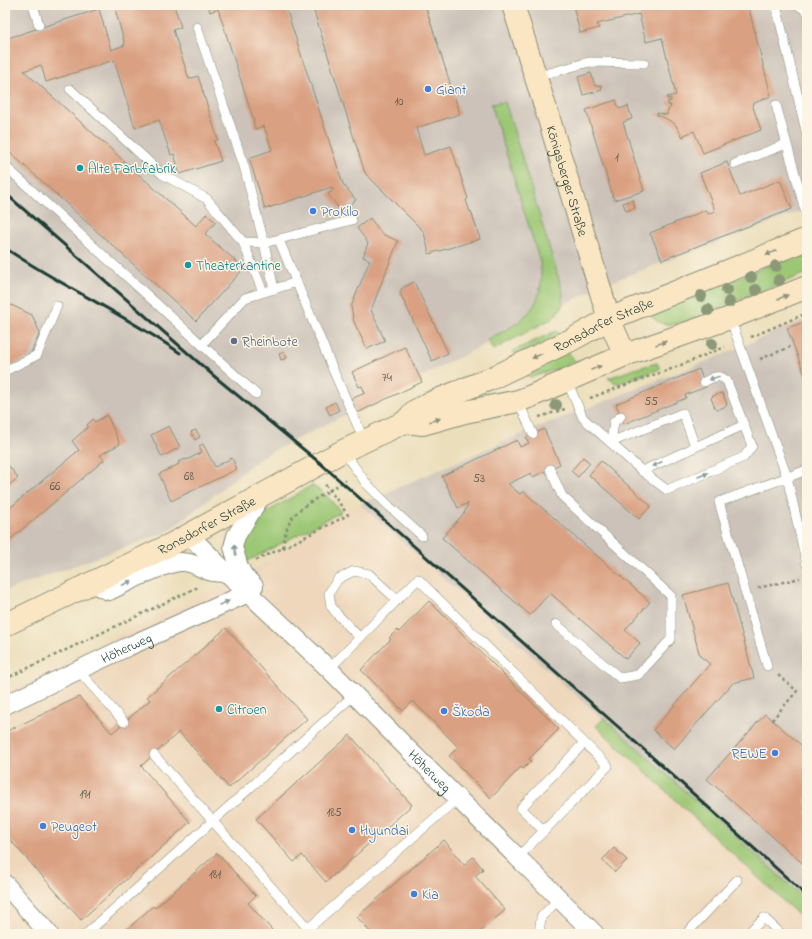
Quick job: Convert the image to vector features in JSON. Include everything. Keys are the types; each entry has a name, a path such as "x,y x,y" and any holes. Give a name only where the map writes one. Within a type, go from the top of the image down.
{"main road":[{"name":"Königsberger Straße","path":"513,5 549,118 609,320 625,356"},
{"name":"Ronsdorfer Straße","path":"5,625 189,535 364,440 406,422 415,411 490,379 609,320 807,239"},
{"name":"Ronsdorfer Straße","path":"406,422 423,424 465,412 518,401 625,356 730,318 807,287"}],"street":[{"name":"Höherweg","path":"262,496 236,536 233,547 239,567 244,576 260,591 264,608"},
{"name":"Höherweg","path":"189,535 329,669 595,934"},
{"path":"91,583 109,591 160,567 178,562 194,564 210,572 227,573"},
{"name":"Höherweg","path":"5,705 199,614 248,593"},
{"path":"5,884 49,934"}],"lane":[{"path":"33,5 39,25"},
{"path":"776,5 807,135"},
{"path":"798,5 807,11"},
{"path":"197,27 244,166 274,289"},
{"path":"535,77 588,62 644,62"},
{"path":"70,89 162,174 207,199 243,242 263,292"},
{"path":"776,106 807,217"},
{"path":"735,164 786,144"},
{"path":"5,166 256,394"},
{"path":"243,242 264,243 279,240 352,220"},
{"path":"279,240 364,440"},
{"path":"202,344 245,298 297,282"},
{"path":"5,370 37,355 57,306"},
{"path":"730,318 787,477 807,565"},
{"path":"567,381 583,418 642,471 667,490 744,457 752,446 727,381 724,377 718,376 704,382"},
{"path":"518,401 533,434"},
{"path":"611,442 683,413 695,446"},
{"path":"611,442 614,422 621,416"},
{"path":"642,471 695,446 744,426"},
{"path":"343,451 366,483 422,536"},
{"path":"550,469 562,496 671,596 672,639 638,676 620,678 556,624"},
{"path":"767,666 719,502 807,470"},
{"path":"360,638 331,606 329,593 338,579 354,571 370,574 397,600"},
{"path":"329,669 418,579 608,766 518,857"},
{"path":"78,670 124,722"},
{"path":"86,934 354,695"},
{"path":"544,831 521,808 584,743"},
{"path":"154,755 308,932 458,798"},
{"path":"686,934 737,880"},
{"path":"539,934 541,917 559,899"},
{"path":"753,932 764,918 781,934"}],"path":[{"path":"607,391 664,372 807,313"},
{"path":"747,364 790,347"},
{"path":"708,350 710,354"},
{"path":"661,366 664,372"},
{"path":"283,548 348,516 313,467"},
{"path":"746,591 807,576"},
{"path":"767,666 797,691 772,720"}],"shaded area":[{"path":"5,5 807,5 807,209 605,284 263,456 167,532 5,591"},
{"path":"807,318 807,903 603,719 360,504 535,428 727,353"},
{"path":"360,504 603,719 807,903 807,934 5,934 5,690 252,571 330,520"}],"green space":[{"path":"505,102 563,293 562,307 553,318 493,350 487,339 512,326 530,311 540,290 541,277 540,262 491,104"},
{"path":"807,251 807,273 682,323 660,323 653,318 651,314"},
{"path":"556,331 561,335 516,357 513,351"},
{"path":"569,352 575,361 564,367 531,377 526,375 526,373"},
{"path":"657,363 660,369 619,383 616,383 608,378 638,368"},
{"path":"312,485 327,496 341,512 246,562 244,557 244,541 254,520"},
{"path":"604,718 807,901 807,923 596,726"}],"building":[{"name":"Alte Farbfabrik","path":"114,5 174,5 181,27 173,30 189,79 198,76 218,140 214,141 221,161 180,174 174,154 171,155 159,120 135,128 114,60 46,82 41,65 24,71 196,226 206,214 216,222 205,234 244,268 196,321 5,148 5,39 99,9 111,50 125,45"},
{"path":"208,5 285,5 343,184 356,200 341,211 328,194 333,190 332,187 265,209 249,158 272,150 264,126 255,129 254,121 218,9 210,12"},
{"path":"312,5 425,5 460,114 416,128 424,155 451,146 468,199 466,200 480,239 429,254 424,232 365,173"},
{"path":"573,5 748,5 771,96 752,104 761,130 703,153 694,131 684,135 683,137 675,124 657,115 657,113 667,115 671,105 668,105 668,101 671,101 671,98 667,99 667,97 676,95 662,38 646,42 639,14 597,24 599,28 580,33"},
{"path":"591,73 595,86 601,85 602,90 583,95 578,77"},
{"path":"616,100 619,109 628,106 632,119 623,122 644,191 614,200 586,110"},
{"path":"727,162 740,196 780,180 792,209 662,260 650,233 706,210 708,214 715,211 700,173"},
{"path":"633,200 635,208 626,211 623,203"},
{"path":"370,218 382,234 398,241 371,310 385,341 367,349 354,322 351,307 370,260 363,257 368,243 357,228"},
{"path":"414,282 448,353 432,361 400,293 402,288"},
{"path":"5,302 32,315 40,333 29,357 5,368"},
{"path":"807,321 807,381 787,328"},
{"path":"405,347 422,382 357,413 351,399 365,393 362,386 359,387 352,372"},
{"path":"284,352 287,358 281,360 279,354"},
{"path":"699,369 706,387 685,395 686,398 624,424 616,404"},
{"path":"721,393 723,394 727,404 726,406 717,410 711,398"},
{"path":"335,402 339,410 330,415 326,407"},
{"path":"107,415 120,444 100,455 104,460 5,544 5,512 79,450 72,441 88,427 87,425 93,419 95,422"},
{"path":"169,426 180,447 162,457 151,435"},
{"path":"544,429 560,464 533,477 531,473 508,484 520,494 523,491 650,602 625,630 640,643 626,659 550,593 530,615 442,538 465,512 468,503 458,508 442,476 517,440 520,447 529,443 526,438"},
{"path":"196,430 200,437 195,440 191,432"},
{"path":"203,444 215,467 232,458 237,469 171,501 159,474 179,464 178,462 187,460 202,452 199,446"},
{"path":"583,457 590,463 578,477 571,471"},
{"path":"601,461 651,506 639,519 589,475"},
{"path":"8,465 18,478 5,488 5,467"},
{"path":"728,583 754,678 733,683 674,749 653,730 710,664 700,656 683,595"},
{"path":"429,601 559,729 529,759 531,761 523,769 521,767 491,798 449,756 458,747 413,701 403,711 361,670 391,639 389,638 397,630 399,632"},
{"path":"226,628 307,719 229,788 179,732 141,766 190,822 81,920 5,834 5,732 79,697 112,733 150,700 147,697"},
{"path":"765,714 807,750 807,867 707,779"},
{"path":"350,735 412,805 326,882 302,855 294,862 256,819"},
{"path":"444,840 464,865 473,857 483,869 475,876 505,910 478,934 372,934 357,917"},
{"path":"614,848 627,860 615,872 602,860"},
{"path":"217,853 256,896 248,903 272,930 267,934 122,934 153,906 155,908"}],"railway":[{"path":"5,193 214,376 320,463 807,896"},
{"path":"5,248 48,275 137,325 180,353"}],"place":[{"name":"Giant","path":"428,89"},
{"name":"Alte Farbfabrik","path":"80,168"},
{"name":"ProKilo","path":"313,211"},
{"name":"Theaterkantine","path":"188,265"},
{"name":"Rheinbote","path":"234,341"},
{"name":"Citroen","path":"219,709"},
{"name":"Škoda","path":"444,711"},
{"name":"REWE","path":"775,753"},
{"name":"Peugeot","path":"43,826"},
{"name":"Hyundai","path":"352,830"},
{"name":"Kia","path":"414,894"}]}
